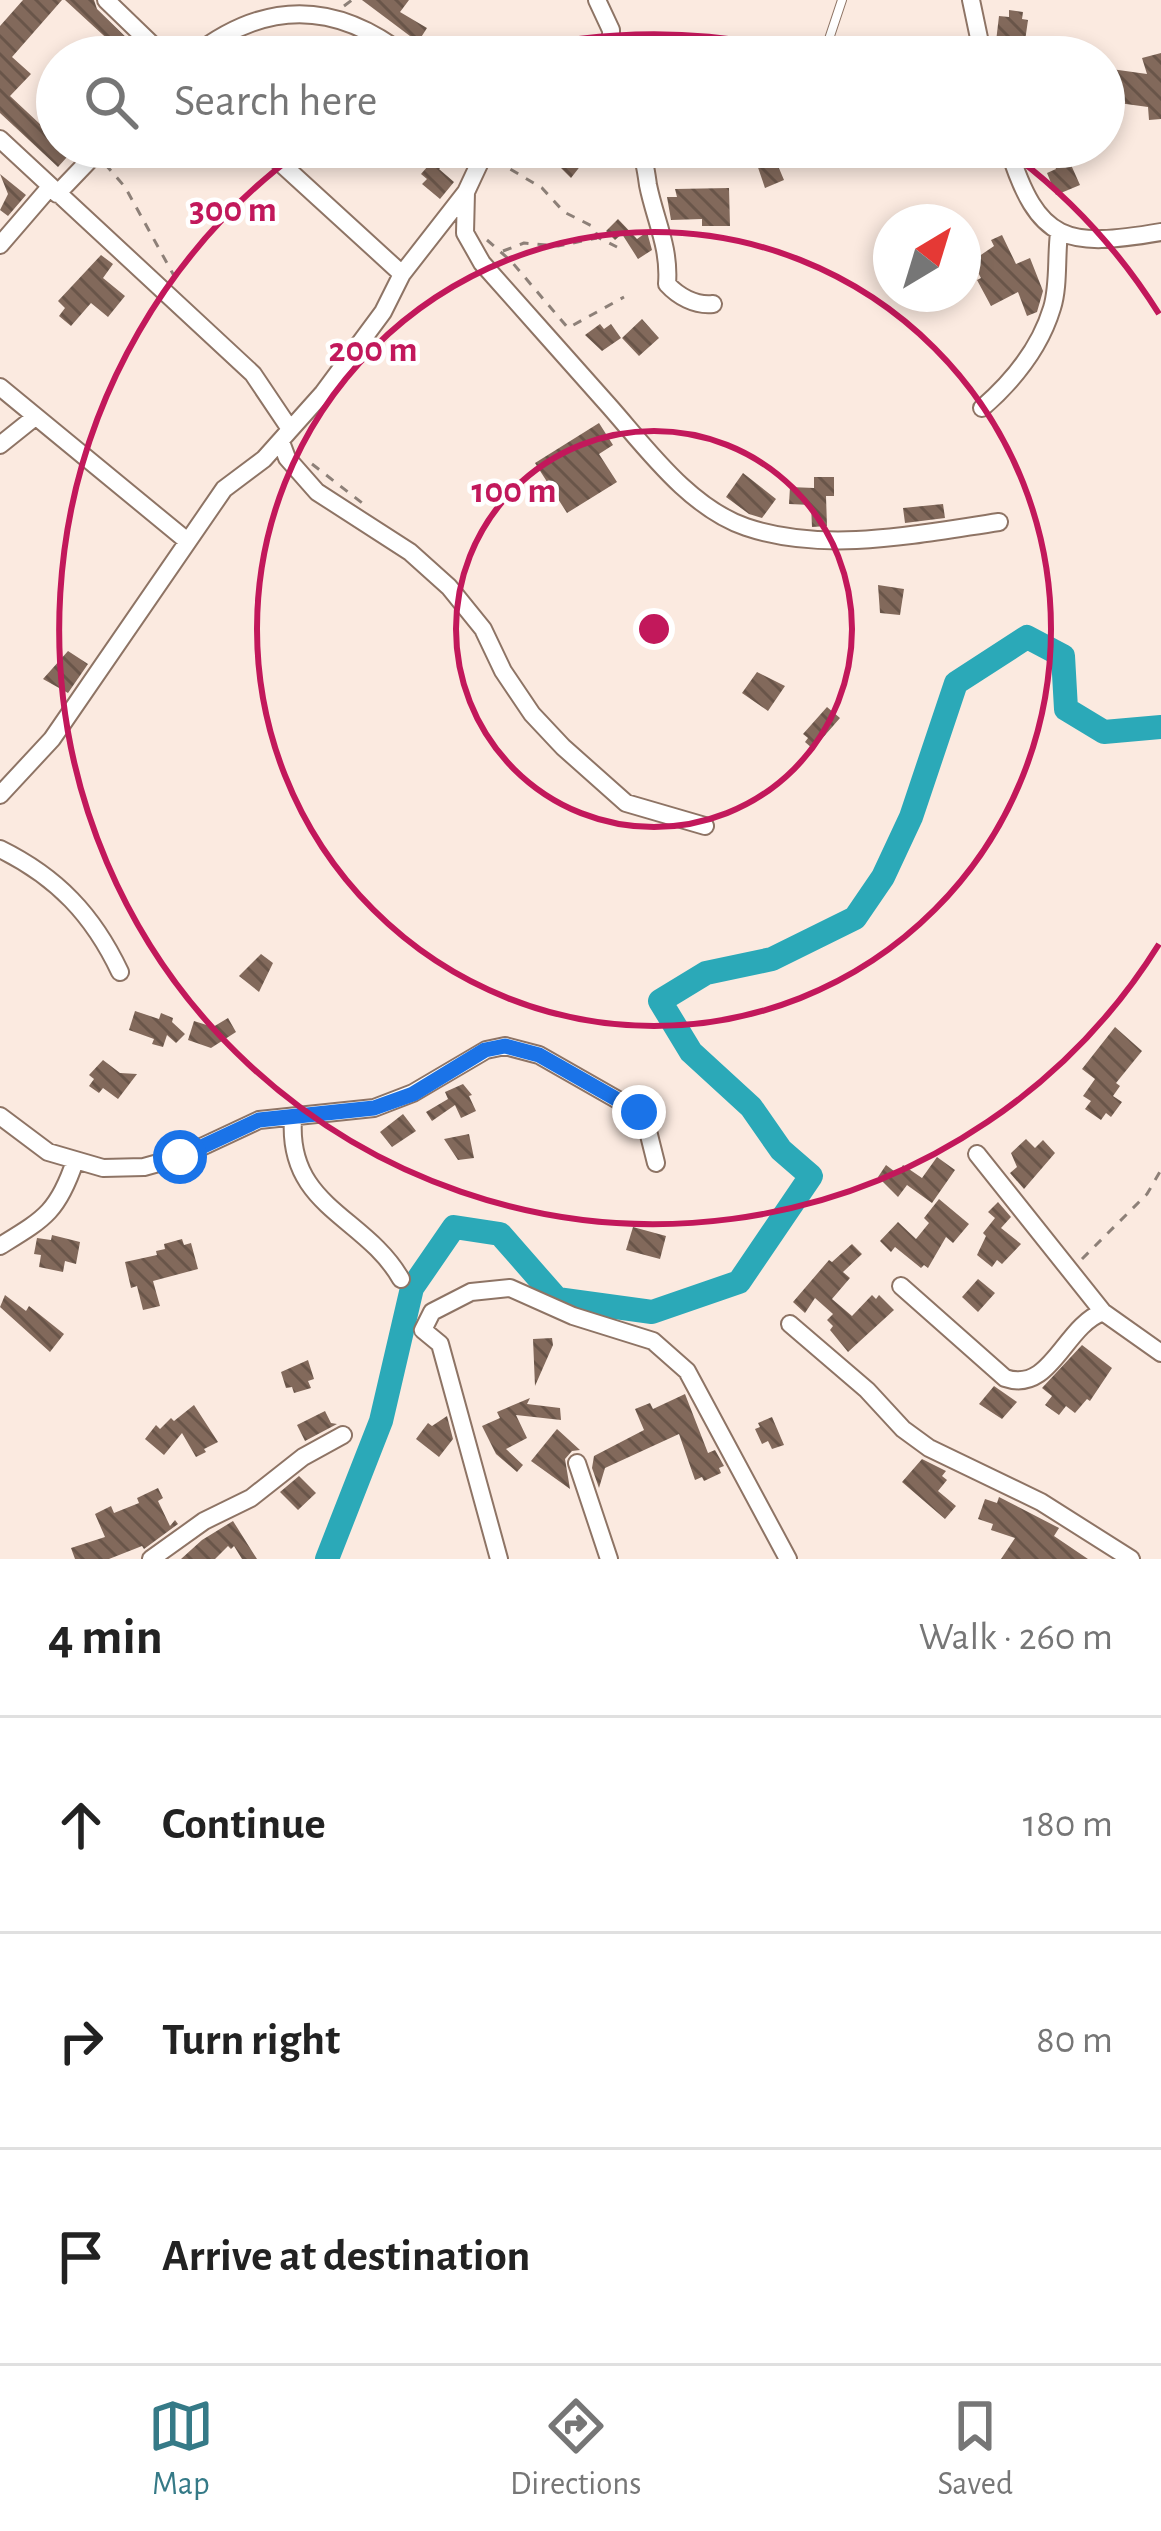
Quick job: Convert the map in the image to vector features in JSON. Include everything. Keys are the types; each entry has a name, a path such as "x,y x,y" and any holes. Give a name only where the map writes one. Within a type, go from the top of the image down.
{"street":[{"path":"106,0 143,36"},
{"path":"597,0 611,36"},
{"path":"971,0 979,36"},
{"path":"221,36 275,6 344,16 381,36"},
{"path":"0,139 253,374 286,443 317,492 377,529 449,587 483,628 503,671 532,714 563,747 626,803 705,826"},
{"path":"0,244 79,168"},
{"path":"286,168 402,274"},
{"path":"0,795 52,739 224,489 286,443 383,312 402,274 466,192 477,168"},
{"path":"646,168 666,245 667,284 700,306 713,304"},
{"path":"1014,168 1021,190 1059,233 1098,240 1161,232"},
{"path":"466,192 464,233 482,263 679,482 740,525 768,533 855,539 999,522"},
{"path":"982,408 1008,386 1033,350 1053,306 1059,233"},
{"path":"0,387 186,540"},
{"path":"0,446 34,417"},
{"path":"0,849 39,871 87,913 120,972"},
{"path":"0,1116 48,1152 103,1168 144,1167 180,1157 259,1120 374,1108 413,1094 485,1050 505,1046 539,1055 639,1112 656,1163"},
{"path":"293,1119 292,1141 308,1185 386,1256 401,1279"},
{"path":"977,1154 1103,1312 1161,1353"},
{"path":"0,1246 48,1216 65,1192 75,1161"},
{"path":"901,1286 1005,1378 1020,1383 1042,1372 1088,1317 1103,1312"},
{"path":"500,1559 440,1344 423,1330 432,1312 470,1292 510,1288 573,1316 652,1341 687,1371 788,1559"},
{"path":"790,1324 929,1448 1041,1502 1131,1559"},
{"path":"151,1559 204,1521 250,1498 303,1456 343,1435"},
{"path":"577,1463 609,1559"}],"lane":[{"path":"830,36 842,0"}],"path":[{"path":"112,168 179,285"},
{"path":"513,168 542,188 564,212 592,226 599,238"},
{"path":"464,233 476,232 502,251 568,328 624,297"},
{"path":"502,251 524,243 558,246 594,236 617,247"},
{"path":"286,443 363,501 377,529"},
{"path":"1074,1277 1098,1240 1147,1194 1161,1170"}],"building":[{"path":"23,0 62,0 12,57 31,74 10,96 36,120 36,147 0,113 0,26"},
{"path":"65,0 94,0 125,36 104,36"},
{"path":"362,0 409,0 400,12 427,28 422,36 410,36"},
{"path":"1009,10 1023,12 1022,19 1028,20 1026,36 997,36 999,16 1009,17"},
{"path":"1161,53 1161,119 1149,120 1148,107 1125,104 1125,71 1147,74 1142,58"},
{"path":"426,168 440,168 454,182 440,199 422,184 427,179 421,174"},
{"path":"758,168 779,168 784,180 765,188"},
{"path":"1072,168 1080,185 1056,195 1047,173"},
{"path":"0,174 26,195 8,216 0,210 8,194"},
{"path":"729,188 730,226 702,226 702,219 671,220 667,197 677,197 675,189"},
{"path":"618,219 637,239 647,232 652,250 638,259 622,234 615,240 606,231"},
{"path":"1002,235 1016,264 1030,258 1043,291 1037,312 1027,316 1018,292 991,306 981,287 981,255 994,246 991,240"},
{"path":"101,255 113,264 103,278 125,296 108,317 91,303 71,326 59,316 65,308 58,301"},
{"path":"642,319 659,338 639,356 622,338"},
{"path":"600,324 604,329 611,324 621,338 602,351 585,335"},
{"path":"599,423 613,445 599,454 617,482 567,513 535,463"},
{"path":"743,473 776,499 762,518 726,497"},
{"path":"814,477 834,477 834,496 826,496 827,526 812,527 811,505 789,504 790,487 814,488"},
{"path":"943,504 945,518 905,523 903,508"},
{"path":"878,585 904,589 900,615 880,613"},
{"path":"68,651 88,664 68,693 43,679"},
{"path":"757,672 785,686 768,711 742,693"},
{"path":"827,707 840,718 813,749 803,734"},
{"path":"261,954 273,963 259,992 239,976"},
{"path":"135,1011 173,1018 185,1034 176,1043 167,1035 163,1047 152,1044 154,1039 129,1030"},
{"path":"228,1018 236,1032 211,1048 188,1040 194,1021 213,1027"},
{"path":"1115,1027 1142,1051 1116,1083 1120,1086 1113,1096 1122,1102 1111,1117 1106,1113 1101,1120 1085,1109 1091,1101 1083,1096 1095,1079 1082,1069"},
{"path":"103,1060 120,1073 137,1074 118,1099 103,1088 99,1093 89,1086 94,1079 89,1075"},
{"path":"463,1084 476,1111 461,1118 455,1105 432,1121 426,1112 448,1099 445,1092"},
{"path":"403,1114 416,1131 392,1147 380,1132"},
{"path":"469,1134 474,1158 458,1160 444,1139"},
{"path":"1026,1139 1035,1148 1043,1140 1055,1153 1024,1189 1010,1173 1017,1167 1011,1153"},
{"path":"937,1157 955,1170 932,1203 907,1185 898,1197 878,1177 886,1165 898,1174 903,1165 922,1178"},
{"path":"939,1199 969,1224 953,1243 946,1237 928,1268 921,1268 895,1247 891,1252 880,1241 898,1222 916,1239"},
{"path":"998,1202 1011,1217 1001,1228 1021,1244 1002,1264 997,1260 992,1267 977,1255 986,1236 983,1233 995,1218 988,1212"},
{"path":"633,1227 666,1236 660,1259 626,1250"},
{"path":"52,1235 80,1242 76,1264 65,1261 63,1272 39,1267 41,1255 34,1254 37,1238 51,1240"},
{"path":"182,1239 184,1245 191,1243 198,1269 153,1281 160,1306 143,1310 125,1262 157,1255 164,1244"},
{"path":"852,1244 862,1254 843,1272 850,1278 832,1299 852,1316 872,1295 876,1299 879,1295 894,1310 848,1352 830,1330 833,1326 827,1320 833,1314 815,1298 805,1313 793,1302 829,1260"},
{"path":"978,1279 995,1293 978,1312 962,1297"},
{"path":"5,1295 26,1311 29,1306 64,1334 50,1352 0,1307"},
{"path":"552,1338 553,1345 535,1386 533,1339"},
{"path":"1082,1345 1112,1368 1090,1401 1075,1413 1066,1406 1059,1415 1045,1405 1052,1396 1042,1388"},
{"path":"308,1360 314,1379 308,1381 311,1388 294,1393 292,1387 286,1388 281,1372"},
{"path":"994,1386 1017,1402 1002,1419 979,1404"},
{"path":"685,1394 708,1453 715,1450 724,1466 719,1468 721,1473 695,1480 679,1434 605,1468 599,1488 592,1468 594,1456 644,1430 635,1409 650,1403 653,1409"},
{"path":"530,1398 527,1404 560,1408 561,1420 516,1415 527,1438 506,1449 523,1465 517,1472 496,1454 482,1426 500,1418 497,1412"},
{"path":"194,1405 218,1442 206,1452 196,1457 182,1433 164,1455 145,1439 156,1425 160,1429"},
{"path":"325,1411 331,1423 337,1424 305,1441 297,1425"},
{"path":"447,1416 453,1439 439,1457 416,1439 428,1423 432,1426"},
{"path":"772,1417 784,1445 772,1449 768,1441 762,1444 755,1429"},
{"path":"557,1429 580,1450 565,1459 570,1489 531,1461"},
{"path":"922,1459 946,1471 942,1476 947,1480 938,1491 956,1506 945,1519 902,1482"},
{"path":"299,1476 316,1493 298,1510 280,1492"},
{"path":"158,1488 163,1498 158,1501 170,1526 175,1520 178,1524 144,1549 109,1559 75,1559 71,1548 105,1537 95,1514 111,1506 114,1513 139,1503 137,1498"},
{"path":"999,1497 1059,1528 1054,1536 1088,1559 1001,1559 1015,1538 991,1530 993,1524 978,1519 985,1499 997,1503"},
{"path":"233,1521 257,1559 242,1559 234,1546 228,1546 215,1559 181,1559 202,1540"}],"waterway":[{"path":"327,1559 381,1421 412,1288 454,1227 500,1234 557,1299 652,1312 739,1282 811,1176 781,1150 751,1107 691,1052 660,1001 706,973 772,959 855,918 883,877 911,817 956,683 1027,637 1063,656 1066,709 1104,732 1161,727"}],"route":[{"path":"180,1157 259,1120 374,1108 413,1094 485,1050 505,1046 539,1055 639,1112"}]}
